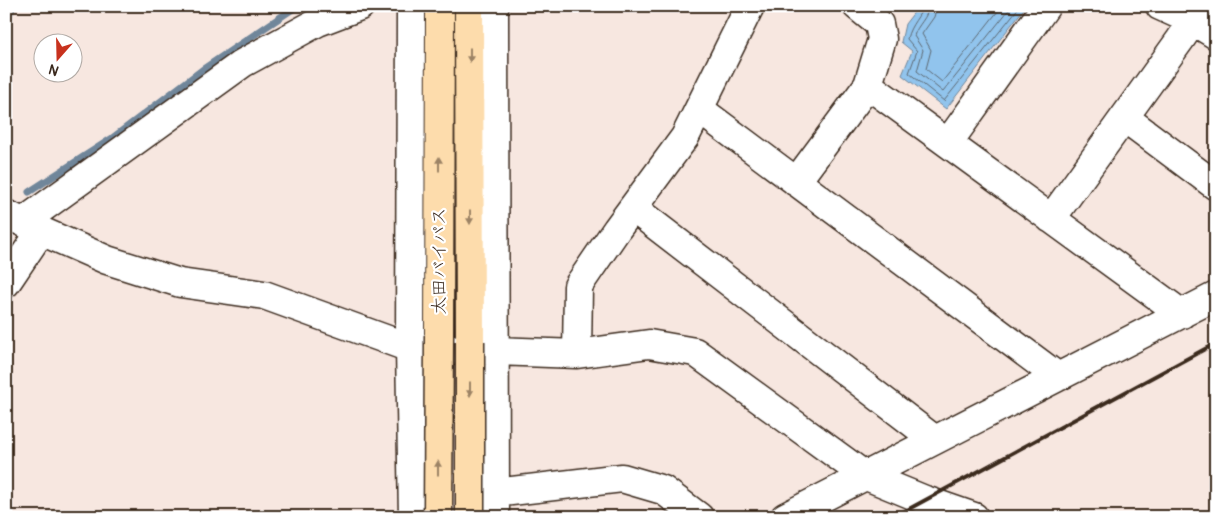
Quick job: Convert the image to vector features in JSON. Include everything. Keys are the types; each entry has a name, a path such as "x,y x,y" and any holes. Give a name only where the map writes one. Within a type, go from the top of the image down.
{"highway":[{"name":"太田バイパス","path":"438,517 440,6"},
{"name":"太田バイパス","path":"470,6 470,517"}],"street":[{"path":"6,283 23,223 243,63 318,22 360,6"},
{"path":"411,6 410,348 413,517"},
{"path":"494,6 495,505 622,478 663,490 699,517"},
{"path":"577,354 578,286 686,137 750,6"},
{"path":"796,182 868,85 882,39 879,24 857,6"},
{"path":"948,143 1046,6"},
{"path":"1160,6 1196,14 1216,35"},
{"path":"1051,219 1125,118 1196,14"},
{"path":"868,85 1182,314"},
{"path":"699,109 1058,377"},
{"path":"1125,118 1216,186"},
{"path":"633,208 935,440"},
{"path":"23,223 107,260 180,283 264,295 410,348 577,354 650,344 696,352 864,475 974,517"},
{"path":"785,517 1216,296"}],"water":[{"path":"919,6 1026,6 946,109 902,75 912,51 901,42 905,24"}],"waterway":[{"path":"6,21 13,6"},
{"path":"29,192 111,139 202,70 297,6"}],"railway":[{"path":"894,517 1216,343"}]}
